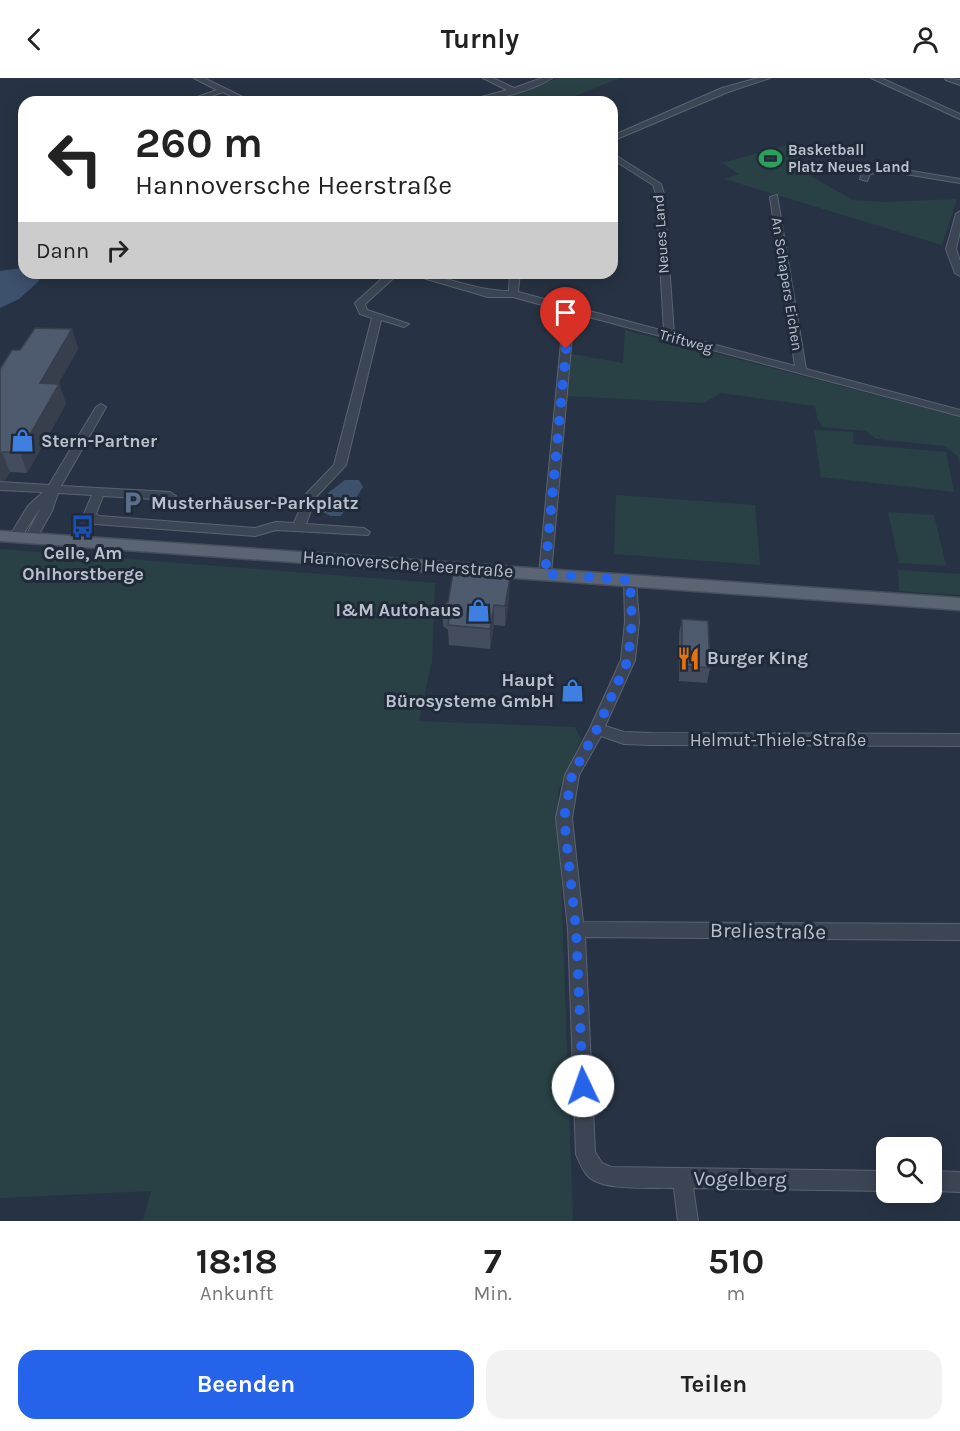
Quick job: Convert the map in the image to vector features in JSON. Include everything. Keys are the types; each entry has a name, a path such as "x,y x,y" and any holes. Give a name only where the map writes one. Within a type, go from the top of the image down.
{"main road":[{"name":"Hannoversche Heerstraße","path":"15,537 960,604"}],"street":[{"path":"198,78 236,96"},
{"path":"487,78 514,91"},
{"path":"493,96 514,91 548,78"},
{"path":"618,136 725,90 766,78"},
{"path":"875,78 960,117"},
{"path":"949,78 960,83"},
{"path":"204,96 223,90"},
{"name":"Neues Land","path":"618,159 657,184 660,194 669,337"},
{"path":"864,179 866,171 887,169 960,181"},
{"name":"An Schapers Eichen","path":"774,197 801,371"},
{"path":"960,214 955,250 960,273"},
{"path":"387,279 360,303 363,312 404,324"},
{"name":"Triftweg","path":"433,279 488,294 513,294 960,413"},
{"path":"513,294 514,279"},
{"path":"545,574 569,310"},
{"path":"298,527 305,515 309,498 334,476 340,465 377,316"},
{"path":"15,537 46,511 53,489 101,407"},
{"path":"0,486 170,496"},
{"path":"99,492 90,514 95,520 255,532 276,526 364,532"},
{"path":"576,929 564,818 572,775 597,729 628,660 632,622 630,580"},
{"name":"Helmut-Thiele-Straße","path":"597,729 624,738 652,739 960,740"},
{"name":"Breliestraße","path":"576,929 960,933"},
{"name":"Vogelberg","path":"576,929 586,1154 595,1170 611,1177 876,1180"},
{"path":"681,1178 688,1221"},
{"path":"942,1181 960,1182"}],"green space":[{"path":"559,78 620,78 575,96 504,96"},
{"path":"793,143 813,154 786,162 853,200 884,202 957,199 942,245 724,179 739,174 722,163"},
{"path":"625,330 960,417 960,464 957,456 945,446 876,439 866,431 822,427 817,418 815,406 721,393 704,403 566,396 571,354 623,363"},
{"path":"814,430 853,432 854,444 946,452 954,492 821,477"},
{"path":"616,495 755,505 760,565 614,554"},
{"path":"888,512 934,515 946,566 899,563"},
{"path":"0,549 435,583 432,661 419,721 575,727 581,739 558,791 573,1221 143,1221 151,1191 0,1198"},
{"path":"898,570 960,574 960,595 899,591"}],"water":[{"path":"18,269 18,279 39,279 39,281 19,299 0,308 0,271"},
{"path":"345,480 359,480 363,487 356,498 347,499 346,508 341,516 330,516 321,511 328,493"}],"building":[{"name":"Stern-Partner","path":"35,328 72,329 40,383 59,384 20,452 2,452 0,455 0,369 12,350 20,350"},
{"path":"453,573 510,578 505,606 494,605 490,629 448,625 450,612 442,606 448,602"},
{"path":"682,619 708,621 710,668 682,666"}],"place":[{"name":"Basketball Platz Neues Land","path":"770,159"},
{"name":"Stern-Partner","path":"23,441"},
{"name":"Musterhäuser-Parkplatz","path":"133,503"},
{"name":"Celle, Am Ohlhorstberge","path":"83,527"},
{"name":"I&M Autohaus","path":"479,610"},
{"name":"Burger King","path":"689,658"},
{"name":"Haupt Bürosysteme GmbH","path":"572,690"}],"route":[{"path":"566,349 545,574 630,580 632,622 628,660 597,729 572,775 564,818 576,929 583,1086"}]}
